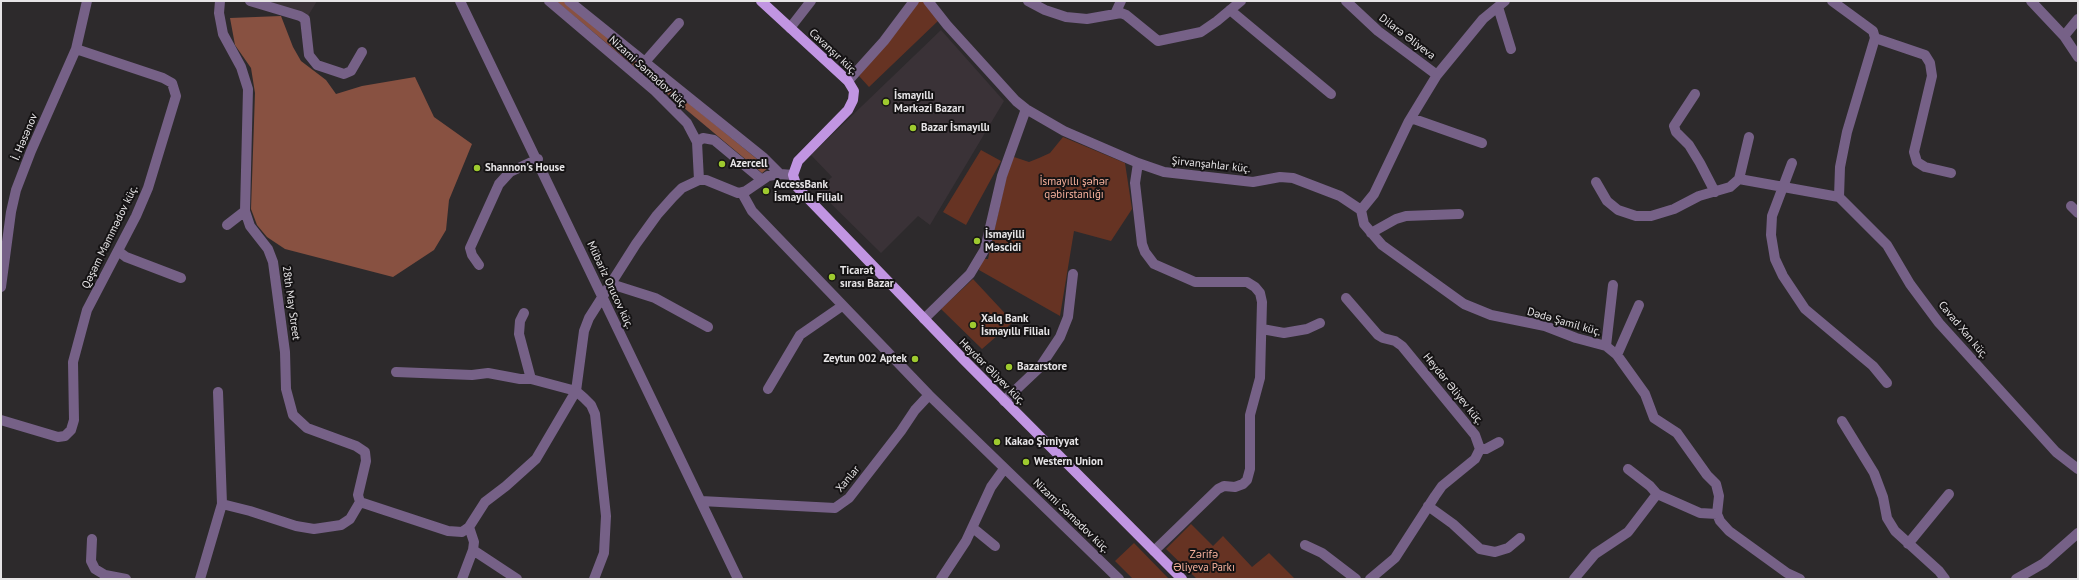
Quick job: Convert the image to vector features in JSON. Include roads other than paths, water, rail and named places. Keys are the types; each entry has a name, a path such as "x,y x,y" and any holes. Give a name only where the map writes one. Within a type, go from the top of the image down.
{"main road":[{"name":"Cavanşır küç.","path":"761,1 848,81 852,86 854,96 848,110 798,161 793,175"},
{"name":"Heydər Əliyev küç.","path":"793,175 797,187 924,319 1182,579"}],"street":[{"name":"İ. Həsənov","path":"1,287 11,212 16,190 31,151 76,49 87,1"},
{"name":"28th May Street","path":"220,1 219,13 223,34 241,67 248,89 246,211 250,226 268,249 273,262 285,352 286,389 290,409 298,422 307,428 356,446 365,452 366,461 358,495 360,502 350,519 341,525 314,529 296,526 250,511 222,504"},
{"path":"250,1 300,16 305,19 310,55 317,65 344,74 351,71 362,52"},
{"name":"Mübariz Orucov küç.","path":"460,1 538,159 602,298 738,579"},
{"name":"Nizami Səmədov küç.","path":"549,1 655,91 686,123 697,142 699,180"},
{"path":"569,1 644,63 764,158 780,174"},
{"path":"790,28 811,1"},
{"path":"848,81 884,40 914,1"},
{"name":"Şirvanşahlar küç.","path":"928,1 1006,91 1026,109 1064,131 1138,163 1171,173 1253,182 1280,176 1293,178 1340,196 1361,210"},
{"path":"1028,1 1049,12 1066,17 1087,18 1115,14 1126,15 1158,41 1164,41 1201,32 1241,1"},
{"path":"1115,14 1121,1"},
{"name":"Dilarə Əliyeva","path":"1346,1 1378,31 1437,74"},
{"path":"1739,179 1839,198 1840,167 1847,132 1875,38 1873,31 1832,1"},
{"path":"2031,1 2064,36 2078,57"},
{"path":"1361,210 1374,194 1411,118 1437,74 1465,39 1501,4"},
{"path":"1501,4 1511,48"},
{"path":"1230,10 1331,94"},
{"path":"2064,36 2078,19"},
{"path":"644,63 679,23"},
{"path":"1875,38 1925,55 1930,62 1932,76 1914,152 1917,162 1925,167 1951,173"},
{"name":"Qəşəm Məmmədov küç.","path":"1,420 58,437 65,436 71,430 74,420 72,384 73,362 87,310 118,251 148,188 176,96 176,89 172,83 163,78 76,49"},
{"path":"1694,94 1674,126 1676,132 1689,145 1715,192"},
{"path":"924,319 970,274 985,249 1002,176 1026,109"},
{"path":"1411,118 1482,143"},
{"path":"1596,182 1607,201 1618,210 1636,216 1651,216 1674,209 1699,196 1730,187 1739,179 1749,137"},
{"path":"697,142 703,138 714,140 761,179"},
{"path":"479,265 472,256 470,248 499,184 510,172 538,159"},
{"path":"1138,163 1136,183 1142,244 1145,252 1154,264 1195,282 1246,282 1256,287 1260,293 1262,302 1260,378 1250,415 1250,468 1247,480 1243,484 1235,487 1224,486 1218,489 1154,551"},
{"path":"1792,163 1772,216 1771,235 1775,259 1783,276 1805,309 1873,366 1887,383"},
{"path":"360,502 448,531 462,532 469,527 485,502 506,486 536,459 576,391 584,331 589,318 657,215 682,188 699,180 713,182 732,192 742,193 761,179 773,174 793,175"},
{"name":"Nizami Səmədov küç.","path":"742,193 752,211 842,306 929,395 1119,579"},
{"name":"Cavad Xan küç.","path":"1839,198 1887,245 1910,284 1939,323 2056,452 2078,469"},
{"name":"Dədə Şamil küç.","path":"1361,210 1364,224 1382,245 1464,304 1491,315 1545,326 1606,346 1617,355 1646,394 1654,418 1677,433 1707,475 1716,484 1719,496 1717,514"},
{"path":"227,225 246,211"},
{"path":"1371,233 1396,219 1406,216 1459,214"},
{"path":"118,251 126,257 181,278"},
{"path":"1004,401 1040,367 1060,338 1068,317 1073,274"},
{"path":"611,284 659,300 708,327"},
{"path":"1606,346 1613,284"},
{"name":"Heydər Əliyev küç.","path":"1346,298 1378,335 1395,341 1402,346 1475,435 1480,449"},
{"path":"1617,355 1639,305"},
{"path":"768,389 800,335 842,306"},
{"path":"524,313 520,321 519,334 531,379"},
{"path":"1262,329 1284,333 1307,330 1320,323"},
{"path":"396,372 465,375 488,373 520,379 531,379 576,391 590,405 595,414 606,516 604,553 594,579"},
{"path":"200,579 222,504 218,392"},
{"name":"Xanlar","path":"701,501 835,508 849,498 901,431 915,410 929,395"},
{"path":"1842,421 1874,473 1883,497 1887,518 1895,531 1939,570 1945,579"},
{"path":"1370,579 1395,558 1442,486 1475,459 1480,449 1486,449 1499,442"},
{"path":"941,579 973,528 991,487 1004,468"},
{"path":"1628,469 1650,486 1657,494 1700,513 1717,514 1720,521 1729,531 1787,573 1800,579"},
{"path":"1574,579 1595,554 1628,532 1657,494"},
{"path":"1908,544 1949,494"},
{"path":"1428,506 1453,524 1480,549 1495,552 1508,548 1520,538"},
{"path":"462,579 473,550 474,542 469,527"},
{"path":"973,528 995,546"},
{"path":"2016,579 2044,563 2078,533"},
{"path":"92,539 91,561 95,569 105,575 126,579"},
{"path":"1305,545 1322,553 1356,579"},
{"path":"473,550 517,579"}],"place":[{"name":"İsmayıllı Mərkəzi Bazarı","path":"886,102"},
{"name":"Bazar İsmayıllı","path":"913,128"},
{"name":"Azercell","path":"722,164"},
{"name":"Shannon's House","path":"477,168"},
{"name":"AccessBank İsmayıllı Filialı","path":"766,191"},
{"name":"İsmayilli Məscidi","path":"977,241"},
{"name":"Ticarət sırası Bazar","path":"832,277"},
{"name":"Xalq Bank İsmayıllı Filialı","path":"973,325"},
{"name":"Zeytun 002 Aptek","path":"915,359"},
{"name":"Bazarstore","path":"1009,367"},
{"name":"Kakao Şirniyyat","path":"997,442"},
{"name":"Western Union","path":"1026,462"}],"park label":[{"name":"İsmayıllı şəhər qəbirstanlığı","path":"1074,188"},
{"name":"Zərifə Əliyeva Parkı","path":"1204,561"}]}
